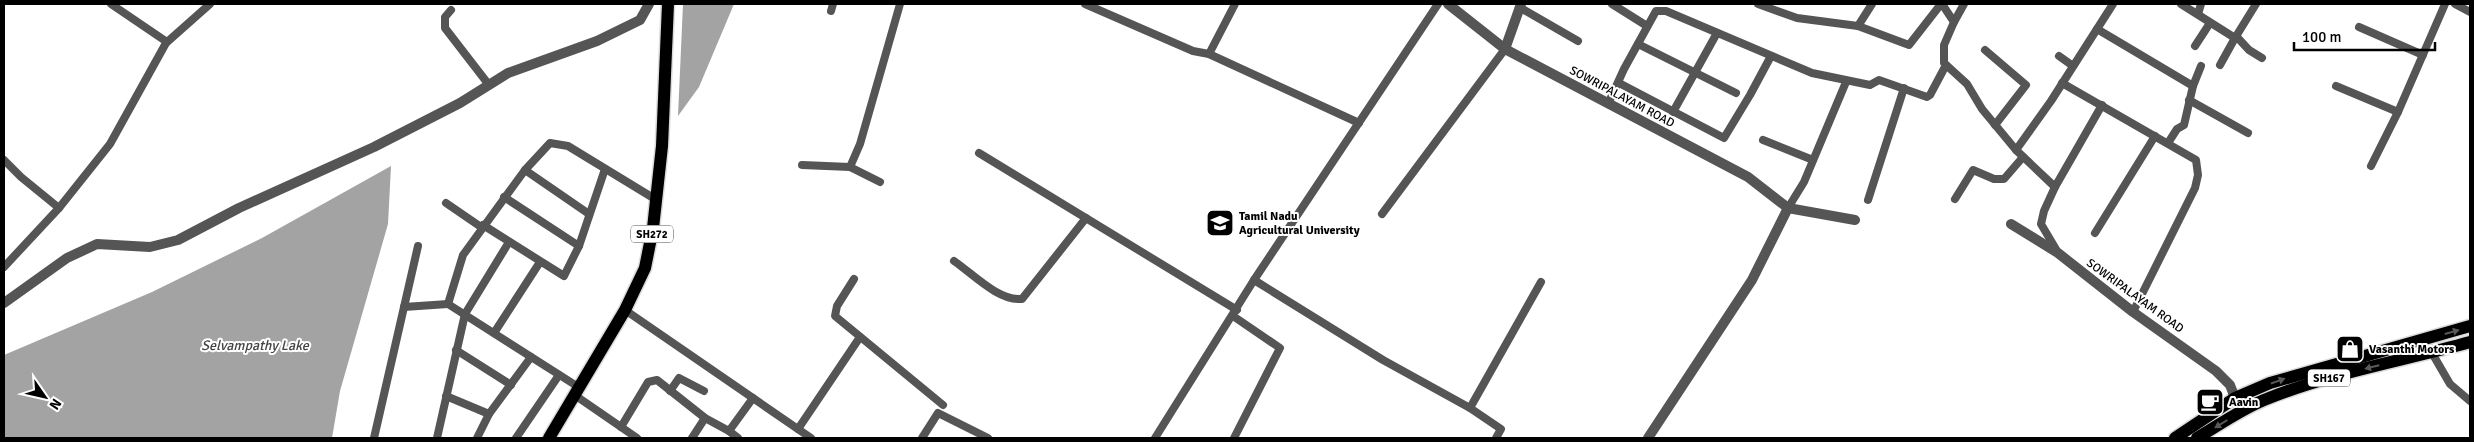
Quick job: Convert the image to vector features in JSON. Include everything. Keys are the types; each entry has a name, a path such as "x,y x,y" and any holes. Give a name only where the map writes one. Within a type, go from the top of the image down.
{"main road":[{"name":"SH272","path":"549,438 625,310 645,268 662,146 668,4"},
{"name":"SH167","path":"2175,438 2235,398 2293,376 2470,326"},
{"name":"SH167","path":"2197,438 2263,400 2339,375 2470,342"}],"street":[{"path":"111,4 167,42"},
{"path":"4,267 58,208 110,144 167,42 210,4"},
{"path":"4,303 68,258 97,244 150,247 178,240 239,208 374,147 460,103 508,73 597,41 640,20 648,4"},
{"path":"850,166 860,144 900,4"},
{"path":"1085,4 1193,51 1209,54 1359,122"},
{"path":"1209,54 1235,4"},
{"path":"1155,438 1254,280 1438,4"},
{"name":"SOWRIPALAYAM ROAD","path":"1448,4 1504,49 1748,177 1788,208 1855,220"},
{"path":"1612,4 1648,26"},
{"path":"1758,4 1797,18 1858,26 1909,45 1941,4 1954,22"},
{"path":"1858,26 1872,4"},
{"path":"1608,104 1624,69 1656,11 1666,11 1812,73 1870,86 1879,80 1927,97 1930,95 1946,65 1944,45 1964,4"},
{"path":"2016,150 2062,83 2112,4"},
{"path":"2181,4 2236,37 2249,50 2262,58"},
{"path":"2198,14 2202,4"},
{"path":"2220,65 2256,4"},
{"path":"2371,166 2398,112 2445,4"},
{"path":"2454,4 2470,12"},
{"path":"1382,214 1504,49 1520,6 1578,40"},
{"path":"450,10 444,22 445,28 489,85"},
{"path":"2196,46 2210,23"},
{"path":"2359,27 2423,54"},
{"path":"2096,29 2193,86"},
{"path":"1673,112 1717,33"},
{"path":"1638,44 1736,93"},
{"path":"1985,50 2026,85 1995,125"},
{"path":"1619,83 1724,138 1771,56"},
{"path":"2060,56 2073,66"},
{"path":"1946,65 1967,84 1982,109 2016,150 2055,187"},
{"path":"2168,143 2177,129 2184,125 2193,86 2202,66"},
{"path":"1648,438 1752,280 1788,208 1804,182 1846,82"},
{"path":"2062,83 2196,160 2198,175 2195,188 2133,312"},
{"path":"2336,86 2398,112"},
{"path":"1868,200 1904,88"},
{"path":"2189,100 2248,133"},
{"path":"2058,254 2041,224 2055,187 2102,105"},
{"path":"2095,233 2156,136"},
{"path":"1763,140 1813,160"},
{"path":"448,304 463,255 504,197 525,170 550,143 568,146 655,199"},
{"path":"979,153 1086,218 1235,313 1280,348 1234,438"},
{"path":"1955,199 1973,170 1994,179 2004,179 2023,157"},
{"path":"4,160 58,208"},
{"path":"802,165 850,166 880,182"},
{"path":"525,170 589,214"},
{"path":"446,203 564,276 579,246 606,170"},
{"path":"504,197 579,246"},
{"path":"954,261 1002,295 1011,300 1022,299 1086,218"},
{"name":"SOWRIPALAYAM ROAD","path":"2011,224 2058,254 2133,312 2216,371 2230,385 2235,398"},
{"path":"437,438 465,314 509,242"},
{"path":"374,438 418,246"},
{"path":"494,333 540,262"},
{"path":"854,278 837,306 835,316 943,404"},
{"path":"1254,280 1383,360 1470,408 1501,429 1496,438"},
{"path":"1470,408 1541,282"},
{"path":"404,307 448,304 559,375 636,438"},
{"path":"625,310 811,438"},
{"path":"798,429 860,336"},
{"path":"456,350 511,385"},
{"path":"2432,353 2450,384 2470,401"},
{"path":"477,438 489,414 531,358"},
{"path":"516,438 559,375"},
{"path":"670,391 679,378 704,392"},
{"path":"621,427 648,382 657,380 705,418 738,438"},
{"path":"446,396 489,414"},
{"path":"729,431 753,398"},
{"path":"922,438 938,413 988,438"},
{"path":"692,438 705,418"}],"water":[{"path":"683,4 734,4 699,87 678,116"},
{"name":"Selvampathy Lake","path":"391,166 388,224 340,391 332,438 4,438 4,355 152,292 262,238"}],"place":[{"name":"Tamil Nadu Agricultural University","path":"1220,223"},
{"name":"Vasanthi Motors","path":"2350,349"},
{"name":"Aavin","path":"2210,402"}]}
